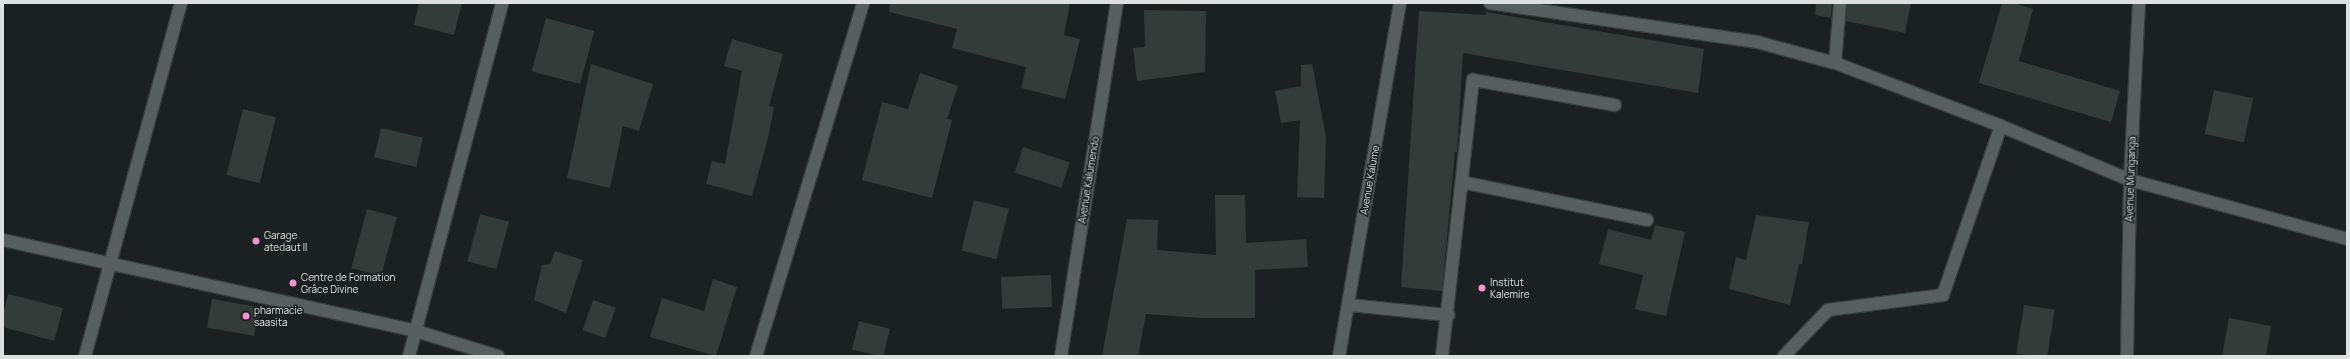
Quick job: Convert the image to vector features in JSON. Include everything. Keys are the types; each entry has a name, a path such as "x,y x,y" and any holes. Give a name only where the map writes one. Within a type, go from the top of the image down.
{"street":[{"path":"85,356 182,3"},
{"path":"409,356 502,3"},
{"path":"756,356 863,3"},
{"name":"Avenue Kalumendo","path":"1062,356 1117,3"},
{"name":"Avenue Kalume","path":"1339,356 1400,3"},
{"path":"1490,3 1546,7 1758,42 1834,63 2001,126 2130,180 2347,239"},
{"path":"1834,63 1840,3"},
{"name":"Avenue Munganga","path":"2127,356 2130,180 2139,3"},
{"path":"1442,356 1448,315 1473,80 1615,105"},
{"path":"1784,356 1828,310 1943,295 2001,126"},
{"path":"1462,182 1647,220"},
{"path":"3,240 416,331 498,356"},
{"path":"1349,305 1448,315"}],"building":[{"path":"419,3 462,3 454,35 414,25"},
{"path":"890,3 1070,3 1064,35 1080,39 1065,99 1021,88 1026,67 952,48 957,29 889,12"},
{"path":"1816,3 1832,3 1831,18 1815,15"},
{"path":"1847,3 1911,3 1905,33 1846,21"},
{"path":"2002,3 2013,3 2033,9 2019,61 2120,91 2111,122 1979,83"},
{"path":"1144,10 1206,11 1205,72 1137,81 1133,48 1145,47"},
{"path":"1419,11 1486,15 1486,12 1704,49 1698,93 1463,53 1457,152 1455,152 1442,291 1401,287"},
{"path":"546,18 594,31 580,84 532,71"},
{"path":"732,39 783,54 769,106 774,107 768,138 752,196 706,184 712,161 725,164 742,71 724,66"},
{"path":"591,64 653,84 639,131 623,126 610,188 567,178"},
{"path":"1312,64 1326,137 1324,198 1297,197 1300,120 1281,123 1275,91 1301,86 1301,65"},
{"path":"920,73 958,86 947,119 952,120 932,198 862,180 882,102 908,109"},
{"path":"2214,90 2253,98 2244,142 2205,134"},
{"path":"243,109 276,117 260,183 227,175"},
{"path":"381,128 423,138 416,167 374,157"},
{"path":"1023,147 1070,162 1061,188 1015,173"},
{"path":"1215,195 1245,195 1246,243 1306,239 1308,267 1255,270 1255,318 1201,318 1146,314 1138,356 1102,356 1127,219 1158,220 1157,250 1216,255"},
{"path":"974,200 1009,209 996,259 961,250"},
{"path":"367,209 397,217 381,276 351,268"},
{"path":"480,214 509,222 496,269 467,261"},
{"path":"1756,215 1809,222 1802,264 1799,264 1790,305 1729,289 1736,257 1746,260"},
{"path":"1655,225 1685,232 1666,316 1635,309 1643,275 1599,264 1608,229 1651,240"},
{"path":"555,251 583,260 566,313 534,300 542,265 550,264"},
{"path":"1051,275 1052,307 1002,309 1001,277"},
{"path":"713,279 737,287 716,356 650,337 662,298 704,311"},
{"path":"8,294 63,308 54,341 3,327 3,314"},
{"path":"212,299 259,307 254,336 207,328"},
{"path":"593,300 616,308 605,338 583,330"},
{"path":"2024,305 2055,310 2047,356 2033,356 2016,353"},
{"path":"2229,318 2271,326 2266,356 2222,356"},
{"path":"859,321 890,329 883,356 852,349"}],"place":[{"name":"Garage atedaut II","path":"256,241"},
{"name":"Centre de Formation Grâce Divine","path":"293,283"},
{"name":"Institut Kalemire","path":"1482,288"},
{"name":"pharmacie saasita","path":"246,316"}]}
